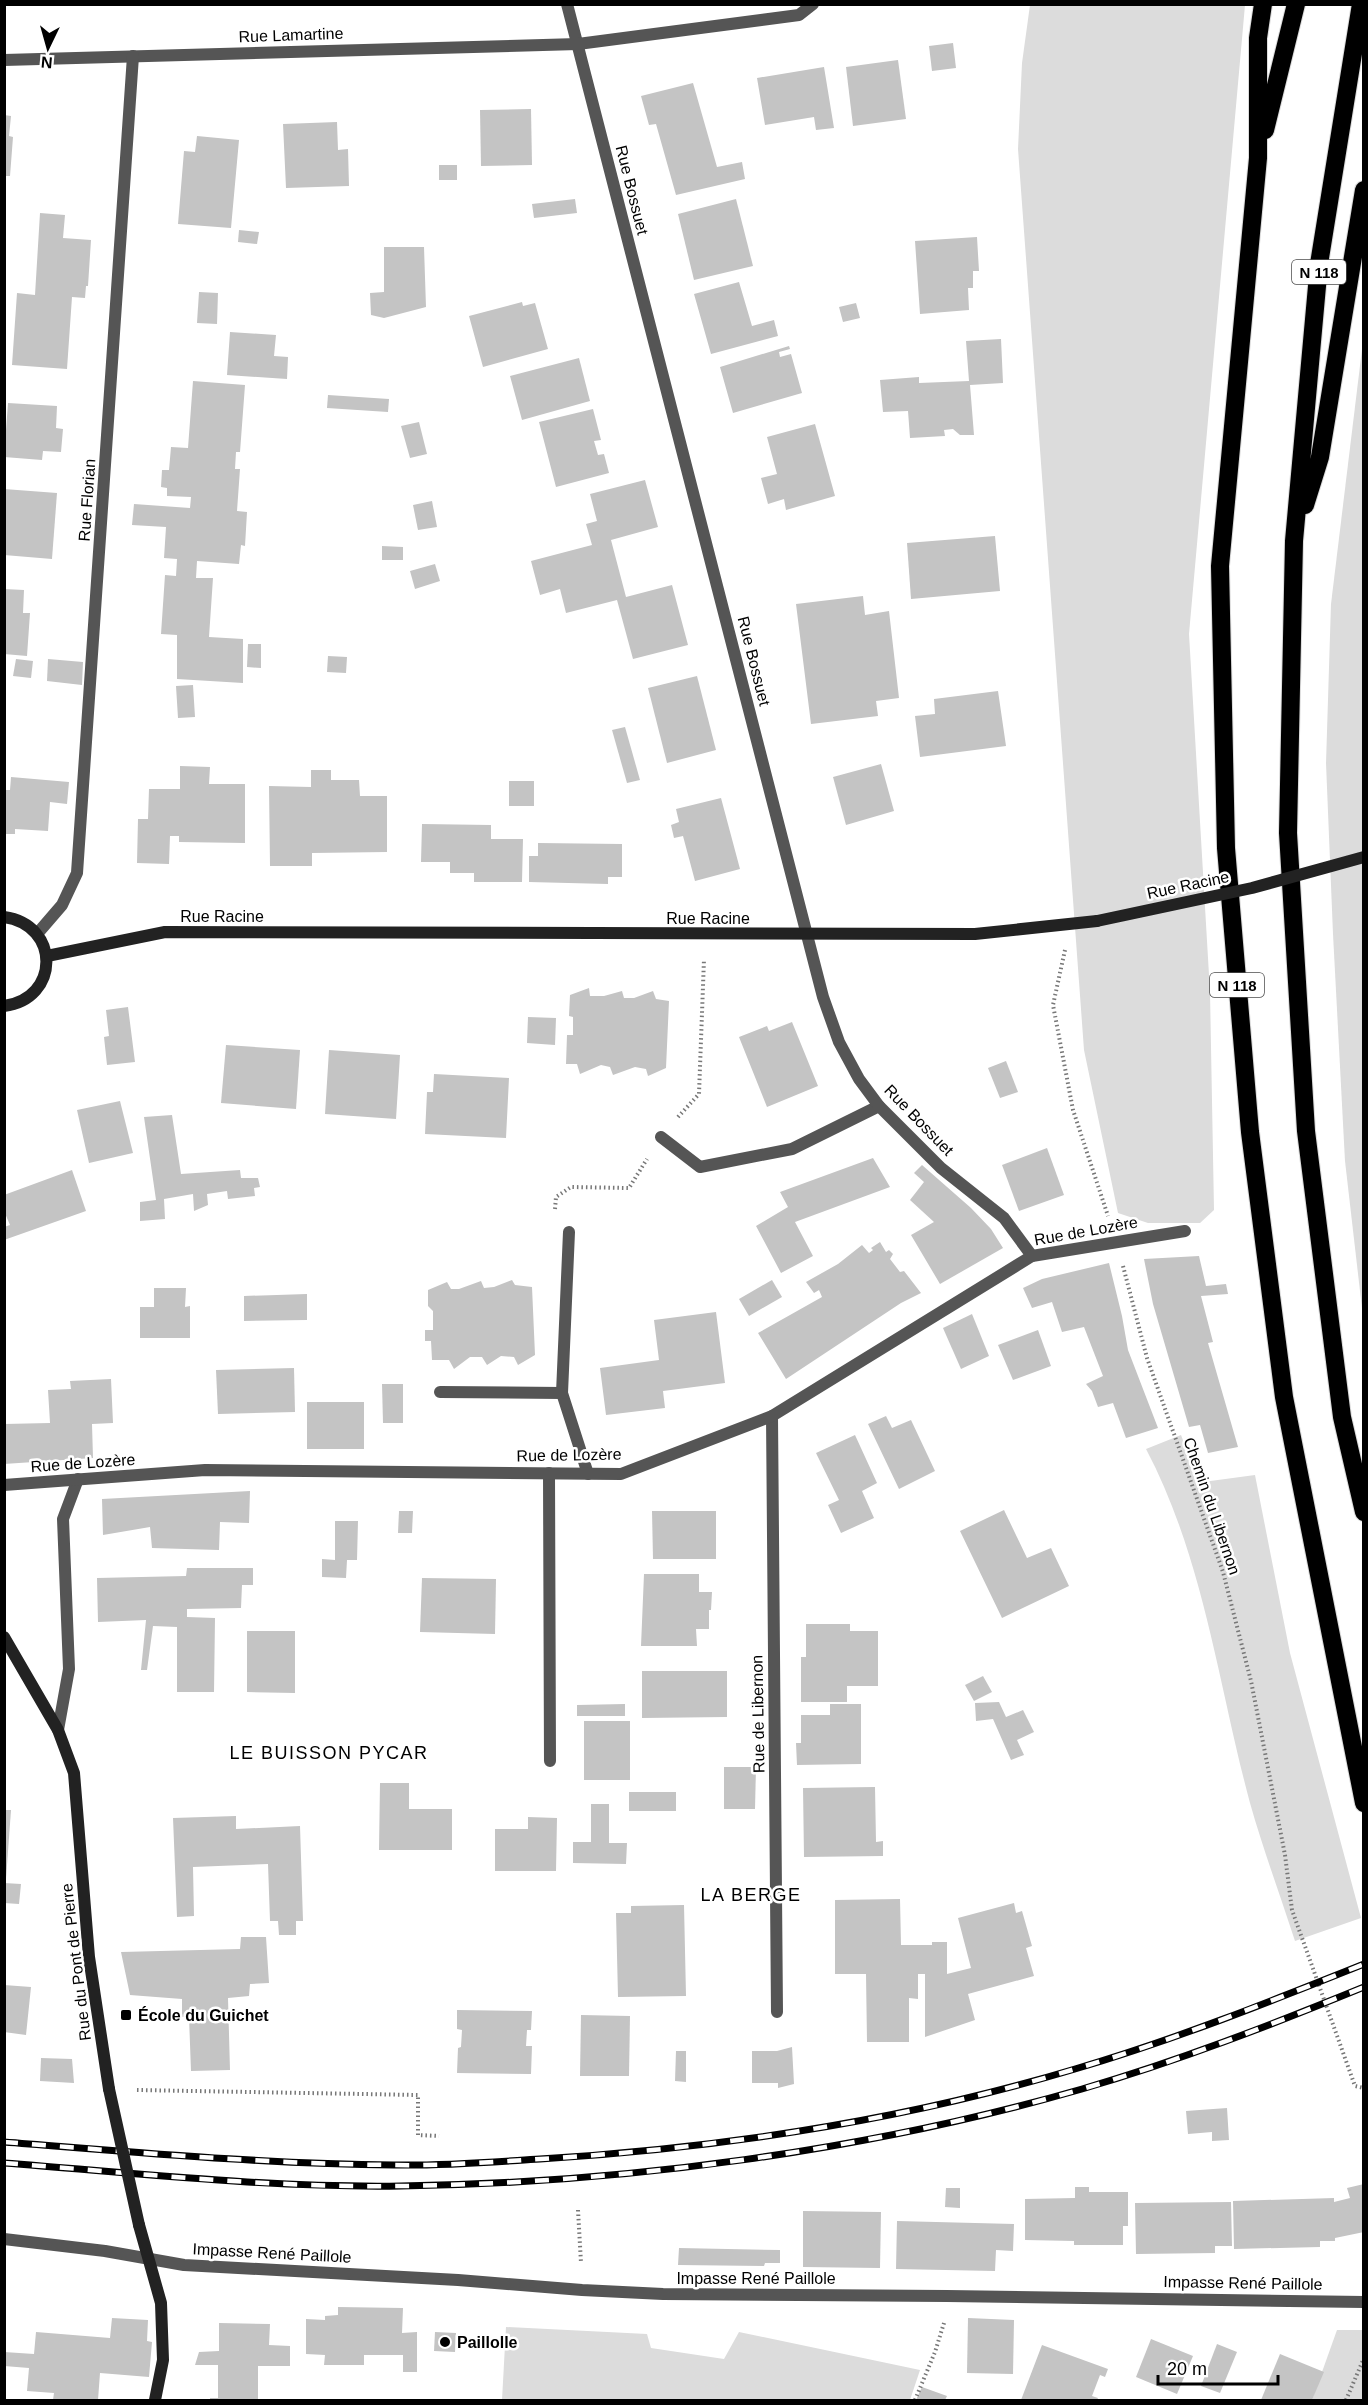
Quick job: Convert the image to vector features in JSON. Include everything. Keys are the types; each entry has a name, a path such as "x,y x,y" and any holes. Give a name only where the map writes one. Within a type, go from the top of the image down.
{"highway":[{"path":"1258,158 1258,38 1263,4"},
{"name":"N 118","path":"1296,4 1258,158 1220,566 1226,848 1250,1132 1284,1397 1364,1803"},
{"name":"N 118","path":"1361,4 1319,264 1294,541 1287,833 1306,1131 1342,1417 1364,1512"},
{"path":"1294,541 1320,458 1364,190"}],"street":[{"name":"Rue Bossuet","path":"567,4 823,997 838,1042 859,1079 879,1107 941,1168 1004,1218 1032,1256"},
{"name":"Rue Lamartine","path":"4,60 578,44 799,15 813,4"},
{"name":"Rue Florian","path":"37,934 62,905 77,873 133,57"},
{"name":"Rue Racine","path":"47,956 165,932 975,934 1070,926 1097,921 1252,888 1364,857"},
{"path":"4,917 27,924 37,934 47,956 46,970 41,983 32,995 20,1003 4,1006"},
{"path":"661,1137 700,1167 792,1149 879,1107"},
{"path":"569,1232 562,1393 588,1474"},
{"name":"Rue de Lozère","path":"4,1485 205,1470 621,1474 772,1416 1032,1256 1185,1232"},
{"path":"440,1392 562,1393"},
{"name":"Rue de Libernon","path":"772,1416 777,2012"},
{"path":"549,1473 550,1761"},
{"path":"58,1730 69,1670 63,1519 78,1479"},
{"name":"Rue du Pont de Pierre","path":"4,1637 58,1730 74,1773 89,1957 109,2089 139,2225 151,2259 161,2303 163,2360 155,2400"},
{"name":"Impasse René Paillole","path":"4,2239 105,2251 203,2267 663,2294 947,2295 1364,2302"}],"path":[{"name":"Chemin du Libernon","path":"1070,926 1053,1005 1073,1110 1116,1242 1147,1358 1223,1572 1251,1681 1285,1855 1292,1910 1355,2086 1364,2088"},
{"path":"569,1232 554,1214 556,1197 570,1187 629,1188 661,1137 699,1094 705,934"},
{"path":"109,2089 418,2095 418,2135 439,2136"},
{"path":"578,2210 580,2255"},
{"path":"915,2400 935,2352"},
{"path":"1346,2400 1364,2358"}],"shaded area":[{"path":"1030,5 1245,5 1189,634 1210,992 1214,1210 1200,1223 1148,1223 1118,1213 1084,1050 1018,149 1022,63"},
{"path":"1363,341 1363,1317 1345,1161 1326,763 1331,604"},
{"path":"1181,1435 1196,1474 1203,1482 1255,1475 1290,1653 1361,1918 1295,1941 1250,1803 1196,1578 1166,1491 1146,1449"},
{"path":"506,2327 647,2334 651,2348 724,2359 739,2332 920,2370 910,2400 502,2400"},
{"path":"1337,2330 1363,2330 1363,2400 1312,2400"}],"building":[{"path":"953,43 956,68 932,71 929,46"},
{"path":"898,60 906,119 853,126 846,67"},
{"path":"824,67 834,128 816,130 814,117 765,125 757,78"},
{"path":"693,83 717,167 742,162 745,179 676,195 656,124 649,125 641,96"},
{"path":"531,109 532,165 481,166 480,110"},
{"path":"4,115 11,116 9,136 13,137 10,176 4,176"},
{"path":"337,122 338,150 348,149 349,186 286,188 283,124"},
{"path":"197,136 239,140 231,228 178,224 184,151 195,152"},
{"path":"439,165 457,165 457,180 439,180"},
{"path":"575,199 577,213 534,218 532,204"},
{"path":"736,199 753,266 694,280 678,214"},
{"path":"40,213 65,215 63,238 91,240 85,298 72,297 67,369 12,365 17,293 35,295"},
{"path":"239,230 259,232 257,244 238,242"},
{"path":"977,237 979,271 973,271 973,288 968,288 969,310 920,314 915,241"},
{"path":"384,247 424,247 426,307 384,318 371,315 370,293 384,292"},
{"path":"739,282 752,326 774,320 778,336 711,354 694,294"},
{"path":"199,292 218,293 217,324 197,323"},
{"path":"522,302 523,306 535,303 548,349 483,367 469,316"},
{"path":"856,303 860,318 843,322 839,307"},
{"path":"230,332 276,335 274,356 288,357 287,379 227,375"},
{"path":"1001,339 1003,383 970,385 974,435 960,435 953,429 944,430 945,436 910,438 908,411 883,412 880,380 919,377 919,383 969,381 966,341"},
{"path":"789,346 790,349 779,352 780,357 791,354 802,393 733,413 720,367"},
{"path":"579,358 590,401 522,420 510,376"},
{"path":"193,381 245,385 240,452 236,452 235,469 240,469 237,511 247,512 245,546 241,545 239,564 197,561 196,578 213,578 209,637 243,639 243,683 177,679 177,635 161,634 165,575 176,576 177,559 164,558 166,527 132,525 134,504 190,508 191,497 167,496 167,488 161,487 162,470 169,470 171,447 188,448"},
{"path":"328,395 389,399 388,412 327,408"},
{"path":"8,403 57,406 56,428 63,429 61,452 43,451 42,460 4,457"},
{"path":"593,409 601,440 594,441 598,455 604,454 609,473 556,487 539,422"},
{"path":"419,422 427,454 410,458 401,426"},
{"path":"815,424 835,496 786,510 784,499 768,504 761,478 777,474 767,437"},
{"path":"645,480 658,527 611,540 626,597 672,585 688,645 633,659 617,600 566,613 560,589 540,595 531,561 592,545 586,524 597,521 590,494"},
{"path":"4,489 57,493 52,559 4,555"},
{"path":"432,501 437,527 418,530 413,505"},
{"path":"995,536 1000,591 911,599 907,543"},
{"path":"382,546 403,547 403,560 382,560"},
{"path":"435,564 440,581 415,589 410,571"},
{"path":"4,589 24,590 23,613 30,613 27,656 4,654"},
{"path":"863,596 865,615 889,611 899,698 876,701 878,716 811,724 796,604"},
{"path":"248,644 261,644 261,668 247,667"},
{"path":"328,656 347,657 346,673 327,672"},
{"path":"16,659 33,661 31,678 13,676"},
{"path":"48,659 83,662 82,685 47,681"},
{"path":"697,676 716,750 667,763 648,688"},
{"path":"193,685 195,717 178,718 176,686"},
{"path":"998,691 1006,746 920,757 915,716 935,714 934,699"},
{"path":"625,727 640,780 627,783 612,730"},
{"path":"881,764 894,811 846,825 833,777"},
{"path":"180,766 210,767 209,784 245,784 245,843 179,842 179,836 170,836 169,864 137,863 138,819 148,819 149,789 180,789"},
{"path":"311,770 331,770 331,780 359,780 360,796 387,796 387,852 312,853 312,866 270,866 269,786 311,787"},
{"path":"11,777 69,782 67,804 50,802 48,831 15,829 15,834 4,834 4,790 10,790"},
{"path":"509,781 534,781 534,806 509,806"},
{"path":"721,798 740,869 695,881 683,836 674,838 671,825 679,822 676,809"},
{"path":"422,824 491,825 491,839 523,839 522,882 474,882 474,873 450,873 450,862 421,862"},
{"path":"538,843 622,844 622,877 608,877 608,884 529,882 529,856 538,856"},
{"path":"589,988 590,996 604,996 622,991 624,998 634,998 653,991 656,999 669,1001 666,1068 648,1076 646,1069 635,1067 613,1075 610,1067 601,1065 580,1074 577,1064 566,1064 567,1035 573,1035 573,1017 569,1016 570,995"},
{"path":"128,1007 135,1062 107,1065 104,1037 109,1036 106,1010"},
{"path":"528,1017 556,1018 555,1045 527,1043"},
{"path":"792,1022 818,1086 767,1107 739,1037 767,1026 769,1031"},
{"path":"226,1045 300,1050 296,1109 221,1103"},
{"path":"329,1050 400,1055 396,1119 325,1114"},
{"path":"1006,1061 1018,1092 1000,1098 988,1068"},
{"path":"434,1074 509,1078 506,1138 425,1134 427,1092 433,1092"},
{"path":"120,1101 133,1153 89,1163 77,1110"},
{"path":"172,1115 181,1174 240,1170 241,1178 258,1178 260,1187 254,1188 255,1196 228,1199 227,1191 207,1194 208,1205 194,1211 193,1194 164,1199 165,1219 140,1221 140,1202 156,1200 144,1117"},
{"path":"1047,1148 1064,1195 1019,1211 1002,1165"},
{"path":"873,1158 890,1187 795,1222 813,1256 781,1273 756,1226 788,1207 780,1192"},
{"path":"922,1165 971,1208 991,1229 1003,1248 940,1284 911,1235 934,1222 910,1200 924,1182 914,1173"},
{"path":"72,1170 86,1211 4,1240 4,1227 10,1225 4,1211 4,1195"},
{"path":"880,1242 886,1252 889,1250 893,1254 890,1259 900,1272 904,1271 921,1293 901,1303 786,1379 758,1333 822,1297 819,1290 814,1293 806,1282 838,1264 862,1245 869,1253 873,1250 871,1248"},
{"path":"1199,1256 1206,1286 1226,1284 1228,1294 1201,1296 1213,1342 1208,1343 1238,1447 1208,1453 1200,1425 1189,1427 1153,1304 1144,1259"},
{"path":"1109,1263 1128,1350 1158,1428 1126,1438 1113,1403 1098,1407 1092,1391 1086,1384 1103,1376 1084,1327 1062,1332 1052,1302 1032,1308 1023,1288 1042,1279"},
{"path":"512,1280 515,1285 532,1287 535,1355 518,1365 514,1357 501,1356 487,1365 482,1357 470,1357 454,1369 449,1360 432,1360 431,1341 425,1341 425,1330 433,1330 433,1311 428,1306 428,1290 447,1282 451,1289 459,1289 481,1281 484,1288"},
{"path":"772,1280 782,1297 749,1316 739,1299"},
{"path":"154,1288 186,1288 185,1307 190,1306 190,1338 140,1338 140,1307 154,1307"},
{"path":"307,1294 307,1320 244,1321 244,1296"},
{"path":"716,1312 725,1383 663,1391 665,1408 606,1415 600,1368 659,1360 654,1320"},
{"path":"972,1314 989,1356 961,1369 943,1328"},
{"path":"1038,1330 1051,1366 1013,1380 998,1345"},
{"path":"294,1368 295,1412 218,1414 216,1370"},
{"path":"111,1379 113,1423 92,1424 93,1458 4,1464 4,1424 50,1423 48,1390 71,1389 70,1381"},
{"path":"382,1384 403,1384 403,1423 383,1423"},
{"path":"307,1402 364,1402 364,1449 307,1449"},
{"path":"886,1416 892,1428 911,1420 935,1471 899,1489 868,1424"},
{"path":"855,1435 877,1483 862,1491 874,1518 841,1533 828,1505 839,1500 816,1453"},
{"path":"250,1491 249,1523 220,1522 219,1550 152,1548 150,1527 103,1535 102,1499"},
{"path":"1004,1510 1027,1558 1051,1548 1069,1586 1002,1618 960,1531"},
{"path":"399,1511 413,1511 412,1533 398,1533"},
{"path":"652,1511 716,1511 716,1559 653,1559"},
{"path":"335,1521 358,1521 357,1560 347,1560 346,1578 322,1577 322,1559 335,1560"},
{"path":"187,1568 253,1568 253,1585 242,1585 241,1608 187,1609 187,1617 215,1618 214,1692 177,1692 177,1627 153,1626 147,1670 141,1670 146,1620 98,1622 97,1578 186,1576"},
{"path":"644,1574 699,1574 699,1592 712,1592 709,1629 696,1629 697,1646 641,1646"},
{"path":"422,1578 496,1579 495,1634 420,1632"},
{"path":"806,1624 850,1624 850,1631 878,1631 878,1686 847,1686 847,1702 801,1702 801,1657 806,1657"},
{"path":"247,1631 295,1631 295,1693 247,1692"},
{"path":"642,1671 727,1671 727,1717 642,1718"},
{"path":"983,1676 992,1692 974,1701 965,1685"},
{"path":"999,1702 1006,1717 1023,1710 1034,1732 1017,1740 1024,1755 1011,1760 993,1719 976,1721 975,1703"},
{"path":"625,1704 625,1716 577,1716 577,1705"},
{"path":"830,1704 861,1704 861,1764 797,1765 796,1743 801,1743 801,1715 830,1715"},
{"path":"584,1721 630,1721 630,1780 584,1780"},
{"path":"724,1767 756,1767 755,1809 724,1809"},
{"path":"380,1783 409,1783 409,1809 452,1809 452,1850 379,1850"},
{"path":"875,1787 876,1842 883,1841 883,1856 804,1857 803,1788"},
{"path":"629,1792 676,1792 676,1811 629,1811"},
{"path":"591,1804 609,1804 609,1843 627,1843 626,1864 573,1863 573,1842 591,1842"},
{"path":"4,1810 11,1810 6,1879 4,1879"},
{"path":"236,1816 236,1829 300,1826 303,1921 296,1921 296,1935 279,1935 278,1921 270,1921 268,1864 193,1867 194,1916 177,1917 173,1818"},
{"path":"528,1817 557,1818 556,1871 495,1871 495,1829 528,1829"},
{"path":"4,1883 21,1884 19,1904 4,1903"},
{"path":"900,1899 901,1945 932,1945 932,1942 947,1942 947,1974 971,1968 958,1918 1014,1903 1016,1913 1022,1911 1032,1946 1026,1948 1034,1976 968,1994 975,2020 925,2037 925,1974 918,1974 918,1999 909,1998 909,2042 867,2042 866,1974 835,1974 835,1900"},
{"path":"684,1905 686,1996 618,1997 616,1913 631,1913 631,1906"},
{"path":"241,1937 266,1937 269,1983 250,1984 249,1996 228,1998 230,2070 191,2071 189,2017 182,2017 182,1999 130,1995 121,1952 240,1949"},
{"path":"4,1985 31,1987 26,2035 4,2032"},
{"path":"457,2010 532,2011 531,2030 527,2030 526,2046 532,2046 531,2074 457,2073 458,2048 461,2047 462,2030 457,2029"},
{"path":"581,2015 630,2016 629,2076 580,2076"},
{"path":"792,2047 794,2084 778,2088 778,2083 752,2083 752,2051 777,2051"},
{"path":"676,2051 686,2051 686,2082 675,2081"},
{"path":"41,2058 72,2059 74,2083 40,2081"},
{"path":"1227,2108 1229,2140 1212,2141 1212,2132 1188,2134 1186,2111"},
{"path":"1364,2184 1364,2232 1335,2238 1335,2241 1320,2241 1320,2247 1234,2249 1233,2201 1334,2198 1334,2202 1350,2198 1347,2188"},
{"path":"1075,2187 1089,2187 1089,2192 1128,2192 1128,2226 1123,2226 1123,2245 1074,2245 1074,2241 1025,2240 1025,2199 1075,2198"},
{"path":"946,2188 960,2188 960,2208 945,2207"},
{"path":"1231,2202 1232,2246 1215,2246 1215,2253 1136,2254 1135,2203"},
{"path":"803,2211 881,2212 880,2268 803,2267"},
{"path":"897,2221 1014,2224 1013,2251 996,2250 995,2271 896,2269"},
{"path":"679,2248 780,2250 780,2263 765,2263 764,2266 678,2265"},
{"path":"338,2307 403,2308 402,2333 417,2332 417,2372 403,2372 403,2355 364,2355 364,2365 324,2365 325,2355 306,2354 306,2319 325,2320 325,2316 338,2315"},
{"path":"112,2318 148,2320 147,2341 152,2342 149,2377 100,2373 98,2400 53,2400 54,2393 27,2391 29,2368 4,2366 4,2352 34,2354 36,2332 110,2338"},
{"path":"968,2318 1014,2320 1013,2374 967,2373"},
{"path":"219,2323 270,2324 269,2345 290,2346 290,2366 258,2366 258,2400 210,2400 210,2398 218,2398 218,2365 195,2365 199,2352 219,2351"},
{"name":"Paillolle","path":"435,2332 456,2333 455,2352 434,2351"},
{"path":"1151,2339 1193,2356 1177,2394 1136,2377"},
{"path":"1217,2344 1237,2352 1220,2393 1201,2386"},
{"path":"1042,2345 1108,2369 1105,2377 1100,2375 1092,2396 1098,2398 1097,2400 1021,2400"},
{"path":"1280,2354 1324,2372 1312,2400 1261,2400"},
{"path":"922,2387 947,2396 945,2400 916,2400"}],"railway":[{"path":"4,2142 248,2160 412,2165 675,2148 877,2117 1010,2087 1112,2058 1185,2033 1364,1964"},
{"path":"4,2163 302,2185 401,2186 486,2184 572,2178 744,2160 916,2130 1082,2089 1224,2042 1364,1987"}],"place":[{"name":"École du Guichet","path":"126,2015"},
{"name":"Paillolle","path":"445,2342"}],"district":[{"name":"LE BUISSON PYCAR","path":"329,1753"},
{"name":"LA BERGE","path":"751,1895"}]}
